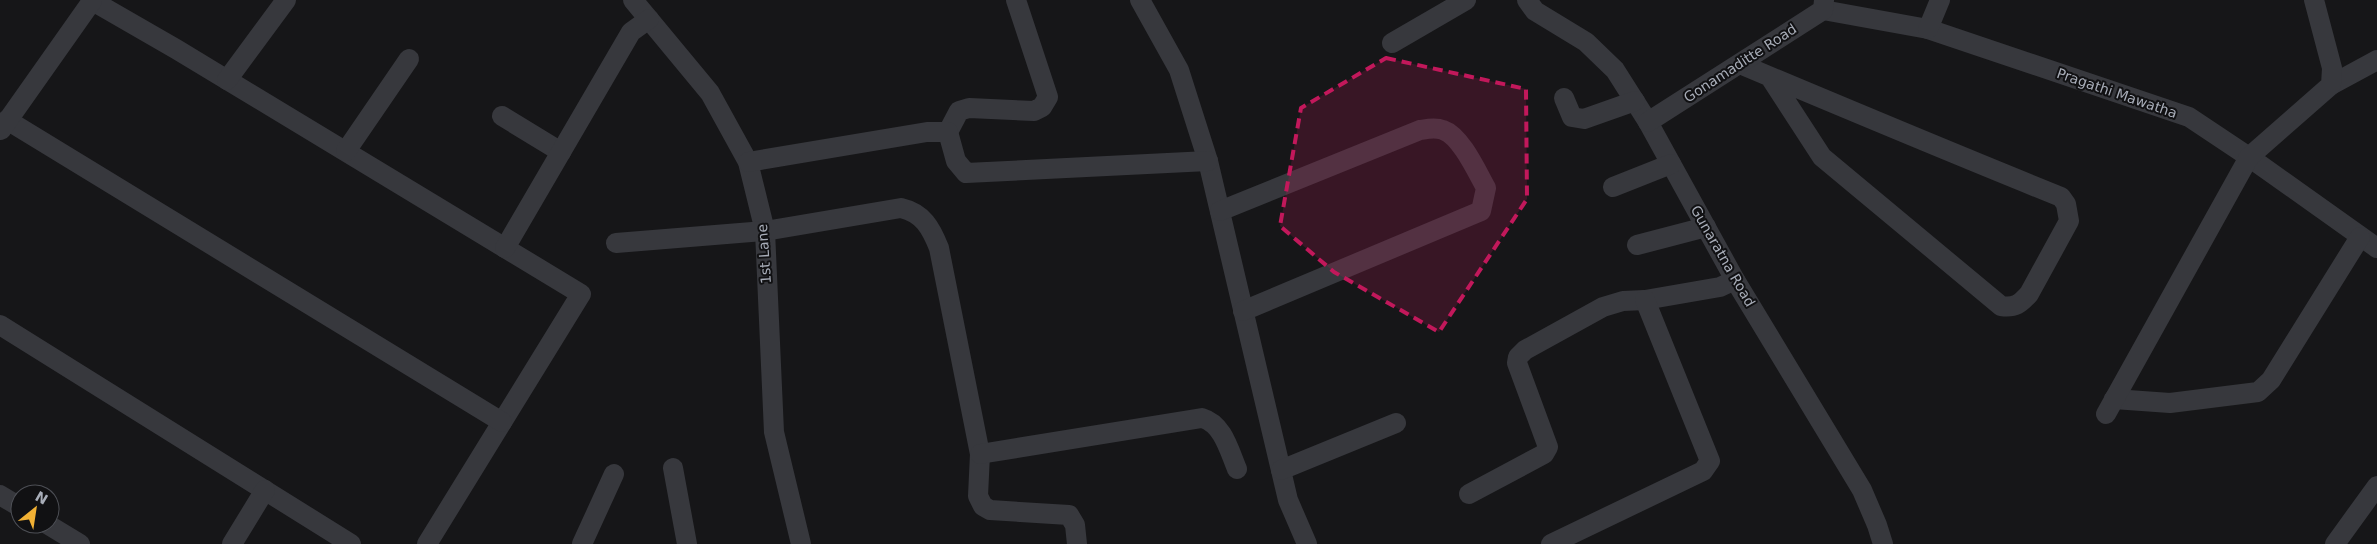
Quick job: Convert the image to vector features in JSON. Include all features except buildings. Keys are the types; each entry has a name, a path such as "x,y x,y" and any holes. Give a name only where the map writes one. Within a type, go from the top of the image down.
{"street":[{"path":"427,544 581,294 227,80 114,6 91,0 4,126 502,422"},
{"path":"227,80 286,0"},
{"name":"1st Lane","path":"633,0 710,93 748,162 765,231 774,432 801,544"},
{"path":"1016,0 1048,97 1042,107 1034,111 969,108 959,111 948,132 956,161 966,173 1208,161"},
{"path":"1140,0 1179,70 1208,161 1288,500 1307,544"},
{"path":"1392,43 1466,0"},
{"name":"Gunaratna Road","path":"1527,0 1535,11 1586,42 1615,70 1648,122 1735,280 1862,490 1877,525 1882,544"},
{"path":"1928,29 1940,0"},
{"path":"2314,0 2332,68 2331,85"},
{"name":"Pragathi Mawatha","path":"1824,5 1928,29 2190,118 2249,157 2377,248"},
{"name":"Gonamaditte Road","path":"1648,122 1740,64 1824,5"},
{"path":"505,248 631,32 649,19"},
{"path":"346,151 409,59"},
{"path":"2360,237 2271,380 2258,392 2170,403 2110,407 2249,157 2331,85 2377,60"},
{"path":"1740,64 1900,133 2061,197 2066,204 2069,221 2029,294 2020,304 2012,308 2001,306 1822,157 1770,77"},
{"path":"1564,98 1572,117 1584,119 1634,100"},
{"path":"502,116 561,152"},
{"path":"1220,211 1420,130 1432,128 1444,130 1465,150 1486,188 1481,211 1243,311"},
{"path":"748,162 927,132 948,132"},
{"path":"1613,187 1671,164"},
{"path":"616,243 765,231 901,208 919,216 930,226 939,248 980,454 978,496 984,506 990,510 1069,515 1075,525 1077,544"},
{"path":"1637,245 1706,227"},
{"path":"1469,494 1544,454 1548,446 1517,363 1518,357 1525,350 1603,307 1623,301 1645,300 1720,287 1735,280"},
{"path":"1551,544 1708,467 1710,461 1645,300"},
{"path":"0,325 351,544"},
{"path":"980,454 1202,418 1216,425 1222,433 1237,469"},
{"path":"1281,470 1396,423"},
{"path":"673,468 687,544"},
{"path":"582,544 614,474"},
{"path":"2335,544 2377,486"},
{"path":"232,544 265,490"},
{"path":"60,532 80,544"}],"highlighted area":[{"path":"1386,58 1526,89 1527,199 1439,332 1334,272 1280,226 1301,108"}]}
